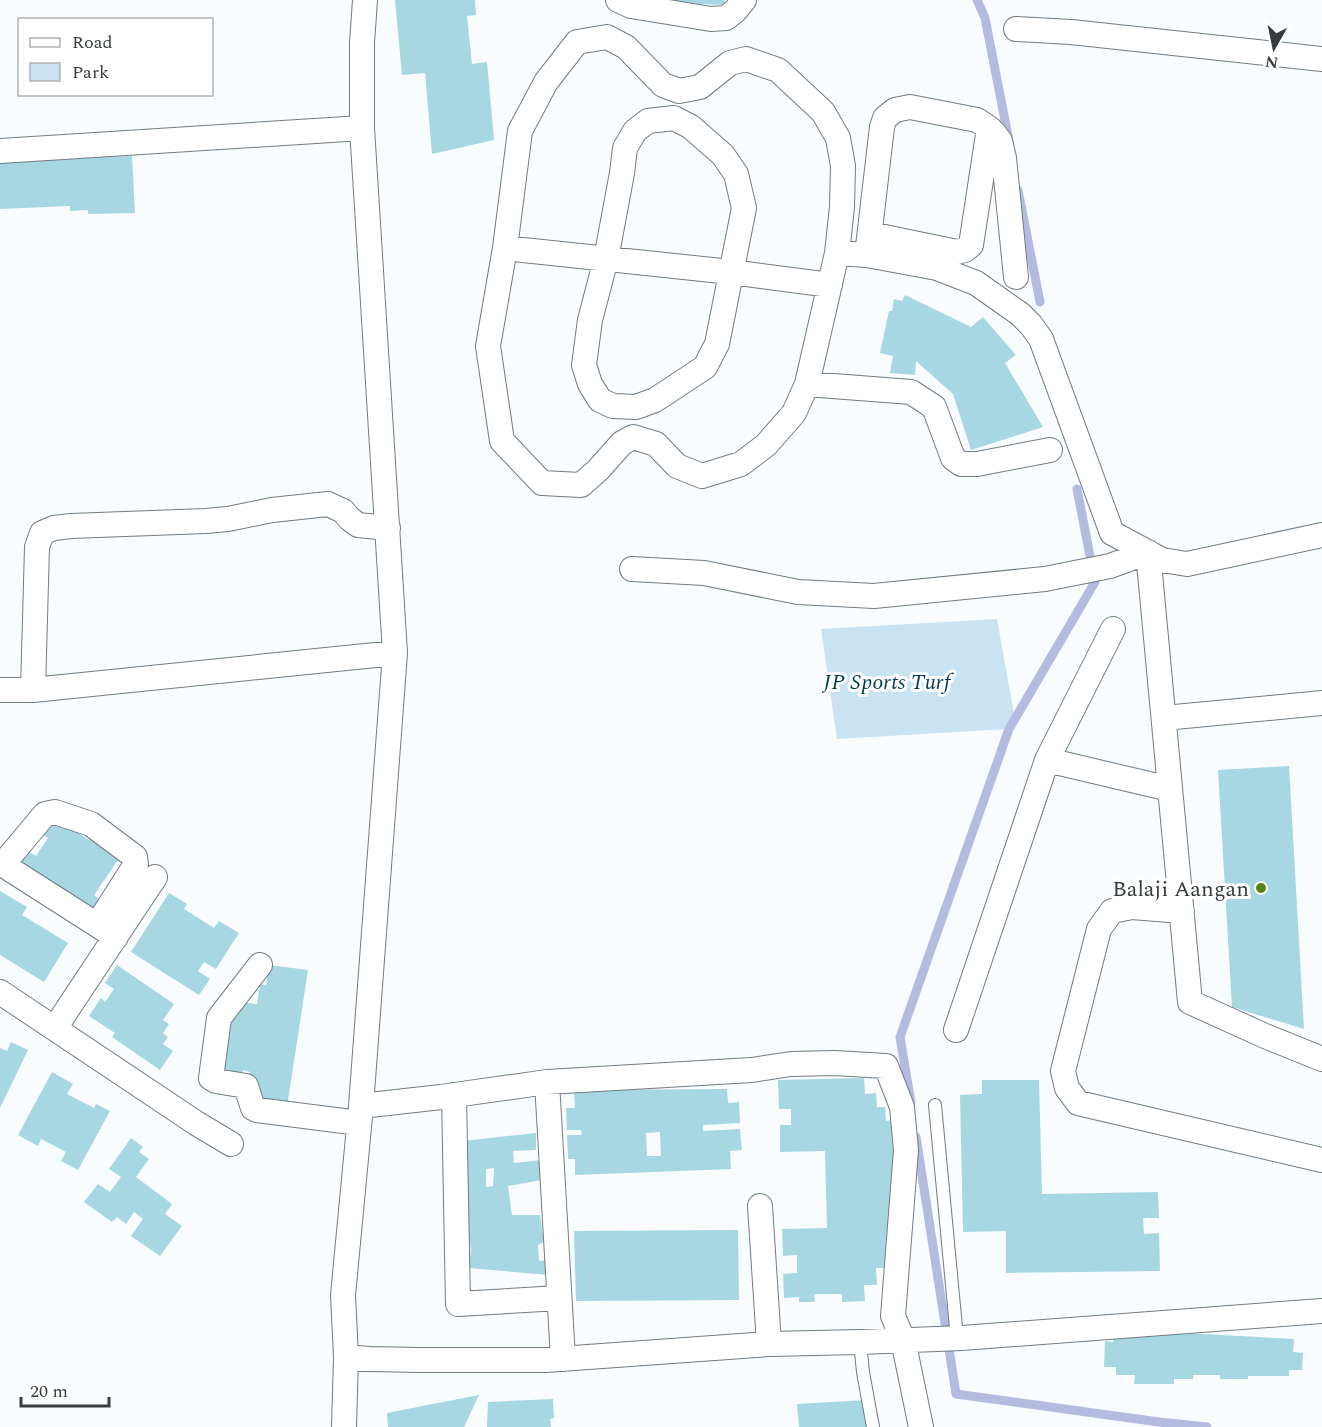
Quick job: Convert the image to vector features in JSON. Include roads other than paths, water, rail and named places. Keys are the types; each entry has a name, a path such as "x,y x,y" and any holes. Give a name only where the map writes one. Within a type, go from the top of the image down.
{"street":[{"path":"344,1427 346,1356 344,1295 395,653 362,128 362,43 365,0"},
{"path":"618,0 631,6 711,19 726,18 744,0"},
{"path":"1016,29 1071,32 1322,58"},
{"path":"607,38 616,42 626,47 663,85 679,91 700,87 730,63 746,59 778,70 823,112 838,138 843,166 842,207 837,253 807,384 794,413 766,445 741,464 702,476 677,466 656,444 633,437 621,443 598,470 581,485 542,483 502,441 488,346 505,248 520,131 546,82 577,42 607,38"},
{"path":"674,118 679,91"},
{"path":"869,244 882,127 885,118 895,110 910,107 977,120 989,128 1000,141 1004,158 1016,277"},
{"path":"674,118 691,127 723,155 736,174 744,208 717,344 705,367 655,400 636,408 613,406 600,400 590,384 584,365 590,320 606,260 625,148 635,131 648,121 674,118"},
{"path":"0,151 362,128"},
{"path":"837,253 869,244 957,252 965,250 971,245 989,128"},
{"path":"869,244 976,283 1020,314 1031,325 1041,339 1112,534 1162,560 1187,564 1322,535"},
{"path":"505,248 830,285"},
{"path":"807,384 911,392 934,407 953,458 962,464 976,464 1050,450"},
{"path":"633,437 636,408"},
{"path":"33,690 37,547 42,533 54,528 71,526 206,521 328,504 343,511 358,525 388,528"},
{"path":"632,569 704,573 798,592 874,596 1046,579 1110,566 1148,552"},
{"path":"1148,552 1190,1002 1322,1059"},
{"path":"956,1030 1047,760 1113,629"},
{"path":"0,690 33,690 395,653"},
{"path":"1164,718 1322,703"},
{"path":"1047,760 1170,789"},
{"path":"56,1028 106,931 136,864 135,857 91,824 54,812 45,814 9,857 8,868 106,931"},
{"path":"106,931 155,877"},
{"path":"1182,911 1132,907 1112,911 1099,929 1063,1071 1068,1088 1078,1103 1322,1160"},
{"path":"260,965 219,1018 211,1078 216,1081 246,1086 253,1108 257,1110 360,1115 454,1095 547,1082 752,1070 791,1064 834,1063 886,1066 903,1107 906,1150 893,1316 903,1340 921,1427"},
{"path":"0,992 231,1144"},
{"path":"547,1082 563,1359"},
{"path":"454,1095 458,1304 559,1298"},
{"path":"760,1206 769,1344"},
{"path":"346,1356 418,1360 563,1359 769,1344 953,1338 1322,1311"}],"lane":[{"path":"935,1105 953,1338"},
{"path":"860,1342 873,1427"}],"waterway":[{"path":"977,0 985,18 1009,141"},
{"path":"1018,190 1040,302"},
{"path":"911,1103 900,1037 1009,729 1095,582 1077,489"},
{"path":"916,1137 956,1394 1207,1427"}],"place":[{"name":"Balaji Aangan","path":"1261,888"}],"park label":[{"name":"JP Sports Turf","path":"887,681"}]}
